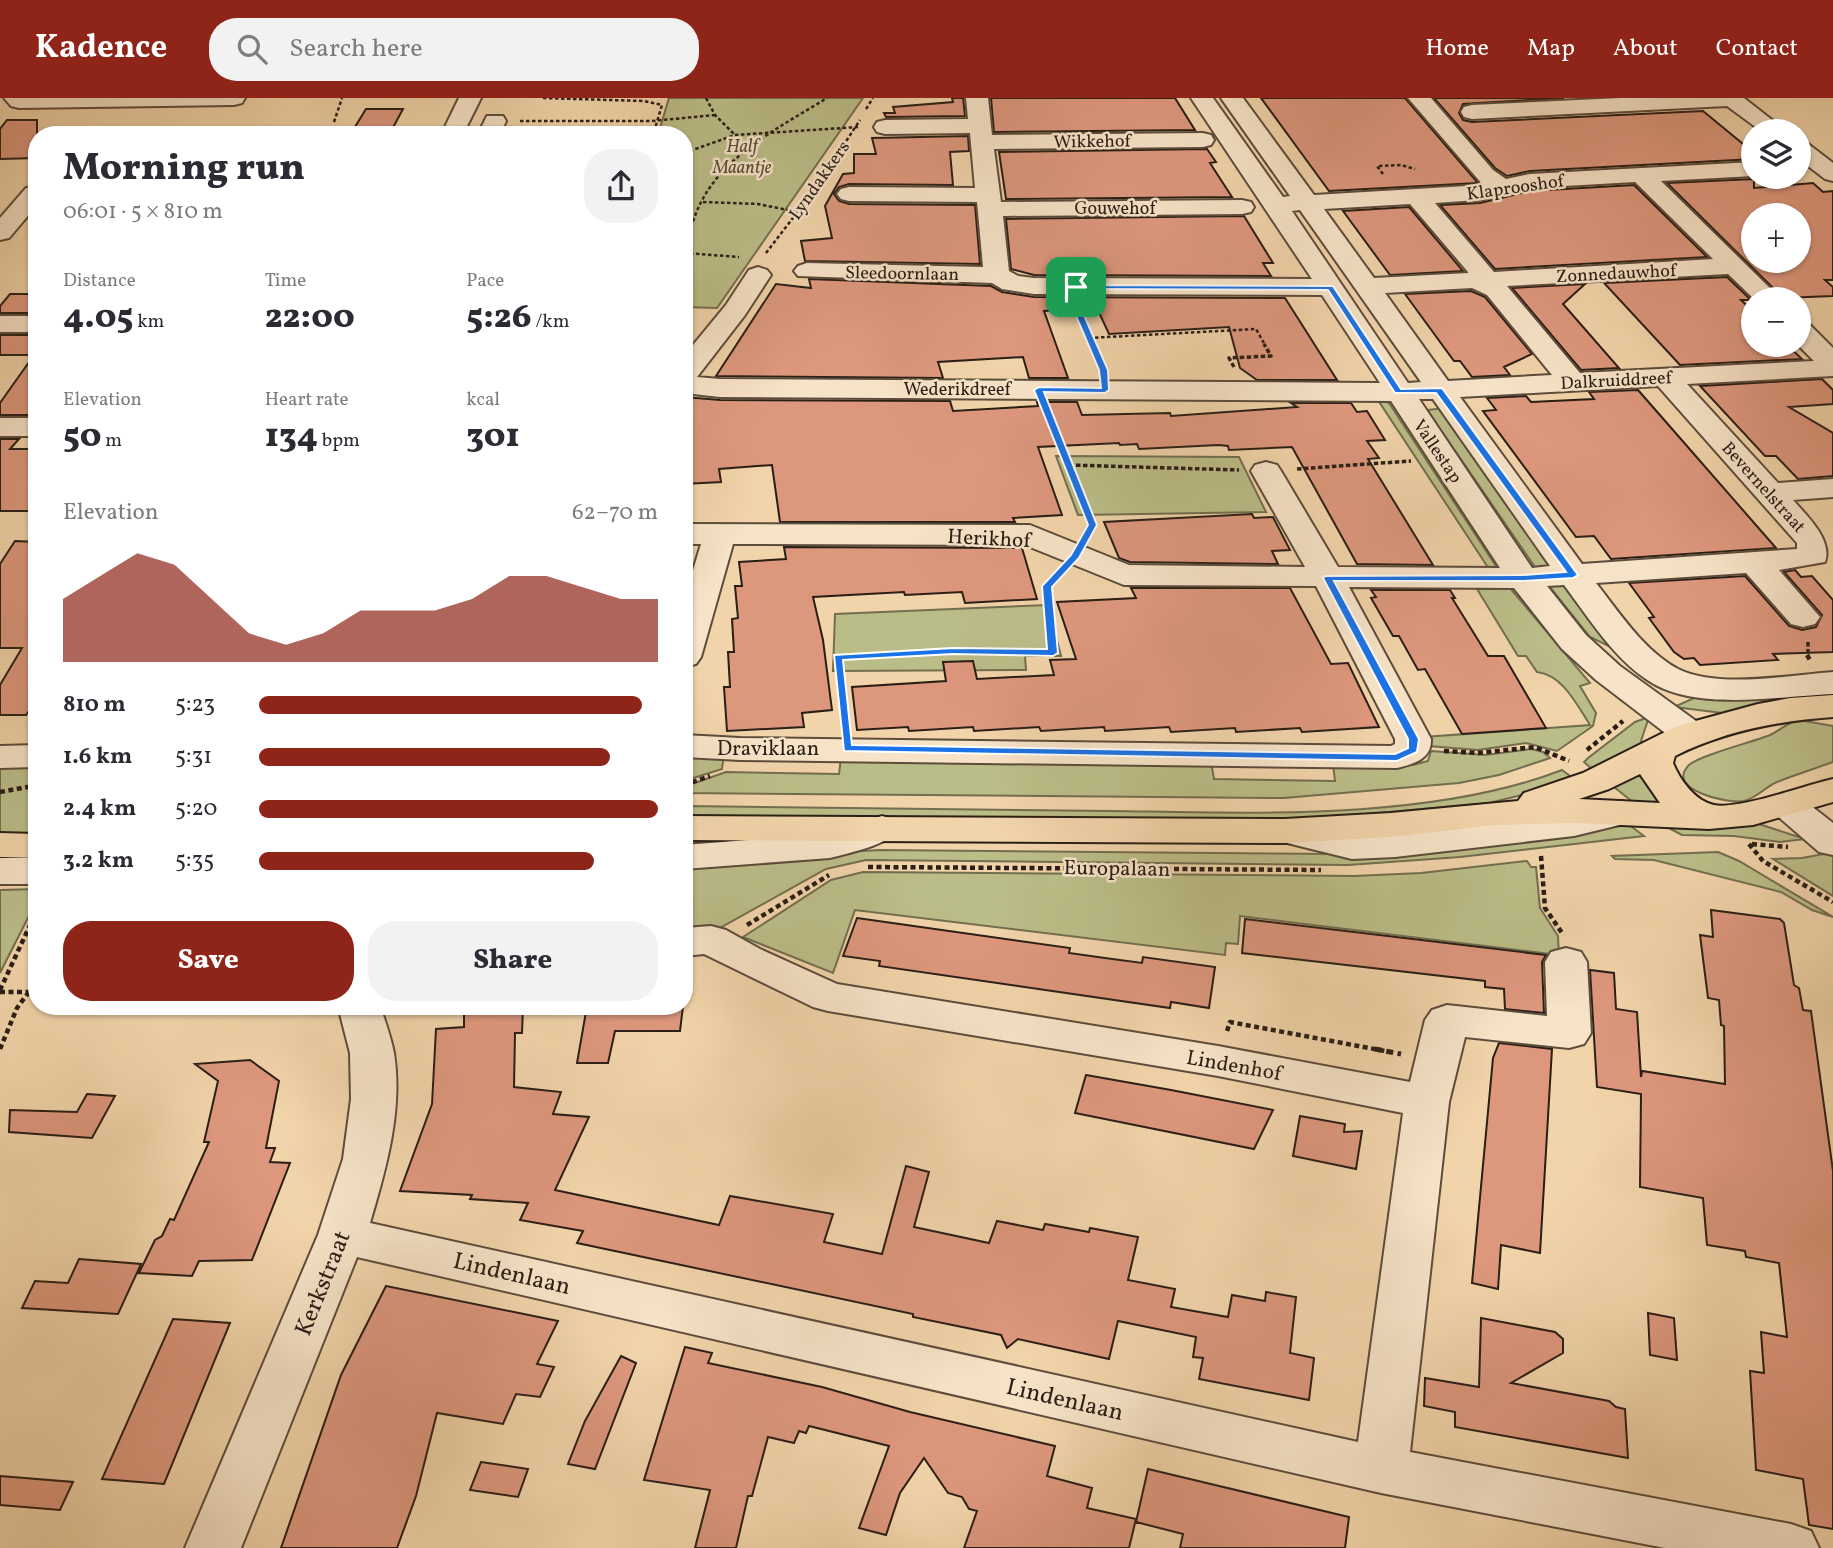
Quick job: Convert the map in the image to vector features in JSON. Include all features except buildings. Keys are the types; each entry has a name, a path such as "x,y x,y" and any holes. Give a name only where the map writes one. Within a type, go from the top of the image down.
{"main road":[{"name":"Europalaan","path":"1495,813 1596,781 1675,741 1758,715 1829,699"},
{"path":"1675,741 1654,763 1665,789 1674,798 1709,817"},
{"name":"Europalaan","path":"882,828 1285,831 1391,825 1495,813 1577,811 1735,816 1787,805 1833,790"},
{"path":"0,845 28,846"}],"street":[{"path":"15,98 19,101 234,98"},
{"path":"456,126 470,98"},
{"path":"977,98 996,275"},
{"name":"Vallestap","path":"1202,98 1523,578 1574,642 1675,741"},
{"name":"Vallestap","path":"1232,98 1573,575 1628,642 1655,669 1677,682 1829,699"},
{"path":"1419,98 1485,175 1503,188"},
{"path":"1472,113 1730,98 1759,119"},
{"path":"493,126 495,121"},
{"path":"885,127 981,134"},
{"name":"Wikkehof","path":"981,134 1203,140"},
{"name":"Klaprooshof","path":"1276,205 1425,190 1479,193 1530,181 1741,170"},
{"path":"1641,175 1756,287"},
{"path":"1425,190 1486,280 1572,382"},
{"path":"0,193 28,193"},
{"path":"849,194 988,202"},
{"path":"0,233 28,201"},
{"name":"Gouwehof","path":"988,202 1242,207"},
{"path":"693,364 736,309 756,265"},
{"name":"Zonnedauwhof","path":"1367,286 1734,266"},
{"name":"Sleedoornlaan","path":"807,271 996,275 1011,283 1076,287 1331,288"},
{"path":"0,324 28,324"},
{"path":"1811,343 1833,366"},
{"name":"Dalkruiddreef","path":"1398,392 1833,366"},
{"name":"Bevernelstraat","path":"1523,578 1754,562 1814,555 1813,541 1665,377"},
{"name":"Wederikdreef","path":"693,385 720,388 1398,392"},
{"path":"0,427 28,428"},
{"path":"1266,471 1328,578 1413,739 1413,749"},
{"path":"1769,493 1833,488"},
{"name":"Herikhof","path":"693,534 1030,535 1124,575 1523,578"},
{"path":"693,626 720,535"},
{"path":"1754,562 1803,617"},
{"name":"Draviklaan","path":"693,747 1397,757 1413,749"},
{"path":"1787,805 1833,843"},
{"path":"1285,831 1352,847 1395,845 1574,824 1622,813"},
{"name":"Europalaan","path":"693,836 830,846 882,828"},
{"path":"0,872 28,871"},
{"name":"Lindenhof","path":"698,941 828,997 1218,1061 1427,1102"},
{"path":"1381,1471 1427,1102 1447,1020 1569,1033 1566,962"},
{"name":"Kerkstraat","path":"213,1548 342,1236 366,1159 373,1099 372,1053 361,1015"},
{"name":"Lindenlaan","path":"342,1236 1381,1471 1791,1548"}],"path":[{"path":"334,122 342,98"},
{"path":"543,98 644,101 663,105 656,126"},
{"path":"706,98 716,115 735,135"},
{"path":"693,221 704,202 706,192 730,167 774,131 827,98"},
{"name":"Lyndakkers","path":"756,265 797,212 873,98"},
{"path":"495,121 658,120 716,115"},
{"path":"693,150 735,135 856,127"},
{"path":"704,202 758,204 797,212"},
{"path":"693,254 756,265"},
{"path":"1076,287 1072,297 1104,370 1105,390"},
{"path":"1088,338 1256,329 1271,356 1229,358 1246,391"},
{"path":"847,748 838,657 953,651 1053,653 1047,586 1075,556 1093,525 1039,390"},
{"path":"1803,617 1793,622 1808,643 1807,654 1819,669 1829,699"},
{"path":"1413,749 1477,753 1535,747 1569,761"},
{"path":"0,792 26,757"},
{"path":"1749,844 1763,862 1833,902"},
{"path":"1528,853 1541,852 1545,908 1563,935 1566,962"},
{"name":"Europalaan","path":"863,867 1322,870"},
{"path":"698,941 749,924 835,872"},
{"path":"0,1049 28,992 0,991 3,975 28,931"}],"green space":[{"name":"Half Maantje","path":"669,98 863,98 717,308 693,307 693,126 661,126"},
{"path":"1376,397 1389,403 1498,569 1489,569"},
{"path":"1445,408 1558,568 1537,570 1427,410"},
{"path":"1056,456 1239,457 1266,512 1078,515"},
{"path":"1567,581 1617,650 1590,637 1546,582"},
{"path":"1510,588 1590,683 1580,686 1596,713 1593,726 1557,751 1526,743 1478,750 1428,746 1424,737 1590,725 1562,685 1546,674 1537,672 1526,656 1518,656 1477,589"},
{"path":"1048,605 1061,656 1025,656 1026,670 833,671 835,614"},
{"path":"1833,689 1833,700 1726,715 1674,707 1701,695"},
{"path":"1649,717 1641,741 1645,745 1594,771 1584,762 1635,722"},
{"path":"1799,720 1833,726 1833,762 1777,782 1744,801 1713,798 1691,788 1685,782 1684,774 1695,761 1770,735"},
{"path":"1531,749 1543,752 1550,758 1499,775 1459,783 1284,798 693,793 693,784 726,772 839,774 841,757 1211,762 1214,779 1335,781 1333,764 1413,765 1428,761 1431,751 1485,755"},
{"path":"724,754 722,769 693,778 693,755"},
{"path":"28,762 28,836 0,835 0,763"},
{"path":"1562,770 1574,779 1489,803 1302,820 693,818 693,806 1223,813 1340,810 1456,798 1511,786"},
{"path":"1646,772 1668,803 1639,807 1609,783"},
{"path":"1624,821 1644,836 1460,857 1348,865 866,860 826,869 718,929 693,932 693,862 879,850 1336,854"},
{"path":"1756,821 1805,839 1780,842 1734,836 1682,835 1663,825"},
{"path":"1718,852 1739,861 1833,917 1812,910 1781,892 1654,860 1615,859 1612,856"},
{"path":"1829,853 1833,857 1833,896 1773,859 1802,858"},
{"path":"1527,861 1531,867 1536,867 1540,908 1558,936 1559,955 1240,916 1238,944 1226,943 1225,955 855,910 833,973 743,937 831,880 863,872 1354,876 1421,873"},
{"path":"28,889 28,918 0,973 0,890"}],"route":[{"path":"1076,287 1331,288 1398,392 1439,390 1573,575 1523,578 1328,578 1413,739 1413,749 1397,757 847,748 838,657 953,651 1053,653 1047,586 1075,556 1093,525 1039,390 1105,390 1104,370 1072,297 1076,287"}]}
